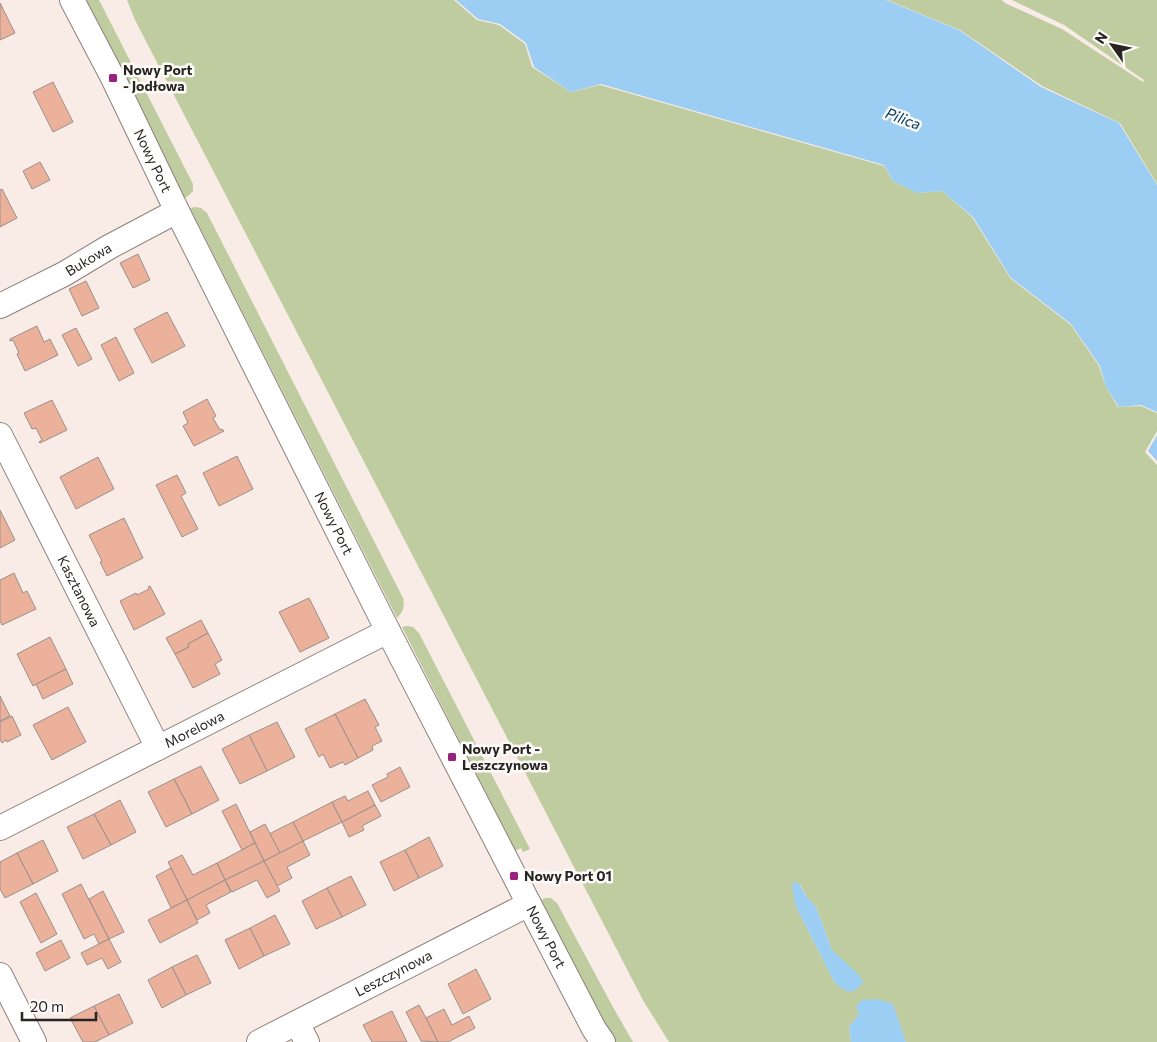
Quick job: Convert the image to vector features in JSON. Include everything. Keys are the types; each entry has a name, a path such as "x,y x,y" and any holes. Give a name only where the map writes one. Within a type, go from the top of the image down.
{"street":[{"name":"Nowy Port","path":"72,0 114,78 177,211 388,631 602,1042"},
{"name":"Bukowa","path":"0,306 64,274 109,247 177,211"},
{"name":"Kasztanowa","path":"0,435 158,748"},
{"name":"Morelowa","path":"0,828 388,631"},
{"name":"Leszczynowa","path":"259,1042 302,1032 529,904"},
{"path":"0,975 34,1042"}],"green space":[{"path":"84,0 99,0 193,184 193,191 188,196 184,198"},
{"path":"127,0 454,0 477,20 499,25 525,44 532,67 571,92 600,85 884,166 893,181 917,193 942,191 972,217 1011,279 1071,325 1099,366 1106,387 1118,407 1141,406 1157,413 1157,431 1145,452 1157,465 1157,1042 906,1042 893,1004 859,1014 849,1027 851,1042 669,1042 644,1002 135,20","holes":["800,884 807,897 816,907 832,950 835,983 796,907"]},
{"path":"887,0 1002,0 1062,29 1143,82 1144,80 1064,25 1012,0 1157,0 1157,184 1120,123 1042,86 960,30"},
{"path":"190,208 201,208 207,213 403,598 403,609 397,618"},
{"path":"402,627 413,627 419,633 530,849 523,852 521,848 515,851"},
{"path":"551,898 557,903 633,1042 616,1042 541,900"}],"water":[{"name":"Pilica","path":"456,0 886,0 959,30 1041,87 1119,123 1157,185 1157,412 1141,405 1119,407 1106,387 1100,366 1071,324 1011,278 973,217 942,191 917,193 893,181 884,165 601,84 571,92 534,67 526,43 500,24 478,19"},
{"path":"1157,435 1157,461 1148,451"},
{"path":"797,882 816,907 832,950 859,975 863,982 853,991 846,991 835,983 796,907 792,888 793,883"},
{"path":"877,999 893,1004 906,1042 851,1042 849,1027 859,1014 856,1006 862,1000"}],"building":[{"path":"0,3 15,33 0,40"},
{"path":"53,82 73,122 53,132 33,92"},
{"path":"40,162 50,180 32,189 23,171"},
{"path":"2,189 17,218 0,227 0,190"},
{"path":"138,254 150,280 133,288 120,263"},
{"path":"86,281 99,308 82,316 69,289"},
{"path":"167,312 185,346 152,363 134,329"},
{"path":"37,326 44,342 50,339 58,355 25,371 13,340 10,341 10,339"},
{"path":"76,328 92,359 78,366 62,335"},
{"path":"116,337 134,373 119,381 101,345"},
{"path":"207,399 216,416 213,418 220,430 224,431 194,446 183,426 188,423 183,412"},
{"path":"52,400 67,430 40,443 42,440 36,428 32,429 24,413"},
{"path":"237,456 253,489 219,506 203,473"},
{"path":"98,457 114,489 76,509 60,477"},
{"path":"177,475 186,493 181,496 198,529 182,537 156,485"},
{"path":"0,510 15,540 0,548"},
{"path":"124,518 143,558 107,576 89,535"},
{"path":"14,573 23,593 27,591 36,609 2,625 0,621 0,580"},
{"path":"150,586 165,614 134,630 120,601 149,589 148,587"},
{"path":"309,598 329,638 300,652 279,612"},
{"path":"201,620 208,633 188,644 189,647 175,654 166,638"},
{"path":"208,633 222,660 215,664 220,674 193,688 175,654 189,647 188,644"},
{"path":"50,637 66,669 33,686 17,654"},
{"path":"66,669 73,684 43,699 36,684"},
{"path":"0,696 10,716 0,721"},
{"path":"365,699 379,725 375,727 382,741 372,746 373,750 358,758 335,714"},
{"path":"68,707 86,742 52,760 33,725"},
{"path":"335,714 358,758 345,765 343,762 330,768 323,754 319,757 305,729"},
{"path":"12,716 21,735 2,743 0,740 0,722"},
{"path":"277,722 295,757 267,771 249,735"},
{"path":"249,735 267,771 240,784 222,749"},
{"path":"201,766 219,800 192,814 174,779"},
{"path":"400,767 410,787 381,802 372,785 388,777 387,774"},
{"path":"174,779 192,814 166,827 148,792"},
{"path":"368,791 375,805 342,822 332,802 345,796 348,801"},
{"path":"120,800 136,832 111,845 94,814"},
{"path":"332,802 342,822 303,841 293,822"},
{"path":"236,804 255,843 242,850 222,811"},
{"path":"375,805 381,816 362,826 364,830 349,837 342,822"},
{"path":"94,814 111,845 83,859 67,827"},
{"path":"293,822 303,841 280,853 269,834"},
{"path":"265,824 280,853 264,861 250,832"},
{"path":"429,837 443,866 419,878 405,850"},
{"path":"43,840 58,871 33,884 17,853"},
{"path":"303,841 310,855 287,867 292,878 277,886 264,861"},
{"path":"255,843 264,861 225,880 217,863"},
{"path":"405,850 419,878 394,891 380,862"},
{"path":"17,853 33,884 5,898 0,889 0,862"},
{"path":"182,855 193,875 217,863 225,880 187,900 168,862"},
{"path":"264,861 280,891 267,898 257,880 232,892 225,880"},
{"path":"171,868 187,900 171,908 156,876"},
{"path":"351,876 366,905 342,917 327,888"},
{"path":"225,880 231,892 206,905 210,913 197,920 187,900"},
{"path":"81,884 109,939 99,944 94,934 84,939 62,894"},
{"path":"327,888 342,917 316,929 302,901"},
{"path":"103,891 124,932 109,939 89,899"},
{"path":"36,893 57,934 41,943 20,902"},
{"path":"187,900 198,923 160,943 148,920"},
{"path":"275,915 290,944 264,956 250,928"},
{"path":"250,928 264,956 239,969 225,940"},
{"path":"109,939 121,962 108,969 102,958 87,965 81,953"},
{"path":"61,940 70,958 45,971 36,953"},
{"path":"197,955 211,983 186,995 172,967"},
{"path":"172,967 186,995 162,1008 148,980"},
{"path":"476,969 491,999 463,1014 448,984"},
{"path":"119,994 133,1023 109,1035 94,1006"},
{"path":"419,1005 438,1042 421,1041 406,1012"},
{"path":"94,1006 109,1035 95,1042 83,1042 70,1018"},
{"path":"444,1009 452,1025 469,1016 475,1028 448,1042 438,1042 426,1018"},
{"path":"392,1011 407,1042 372,1042 363,1025"}],"place":[{"name":"Nowy Port - Jodłowa","path":"113,78"},
{"name":"Nowy Port - Leszczynowa","path":"452,757"},
{"name":"Nowy Port 01","path":"514,876"}]}
